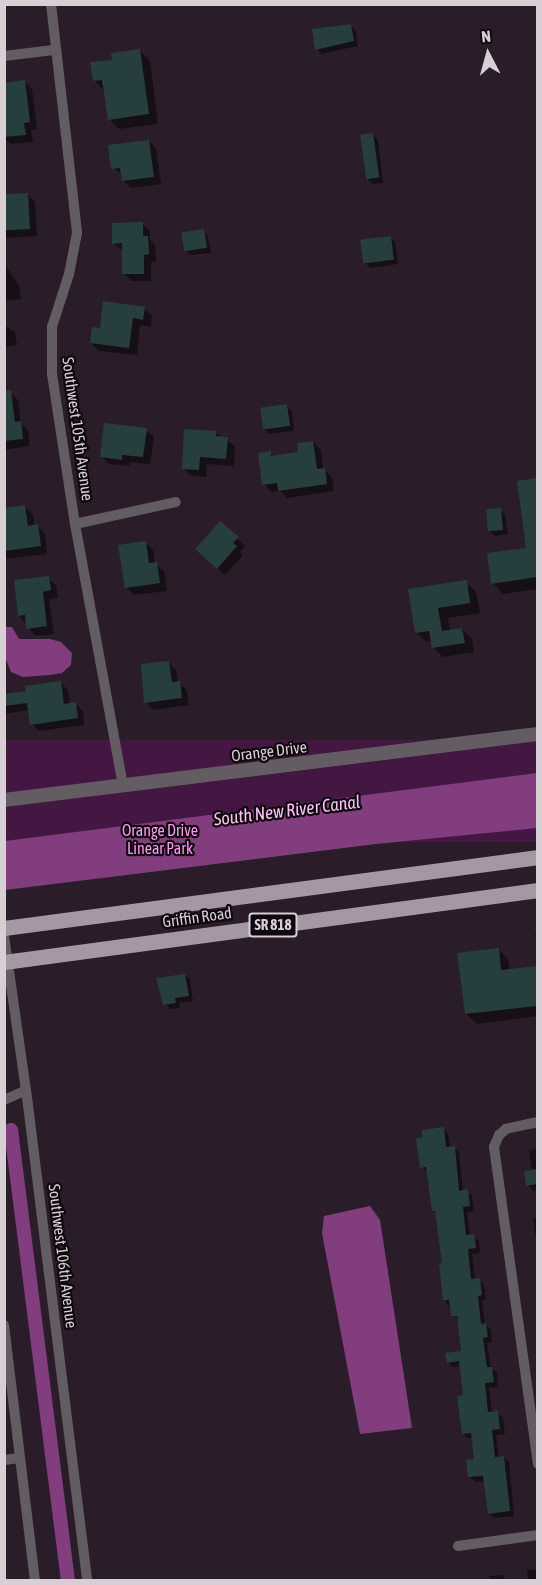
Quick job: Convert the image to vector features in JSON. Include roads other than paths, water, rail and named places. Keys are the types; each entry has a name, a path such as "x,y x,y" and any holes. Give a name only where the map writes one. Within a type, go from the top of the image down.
{"main road":[{"name":"Griffin Road","path":"4,928 537,857"},
{"name":"Griffin Road","path":"7,962 537,890"}],"street":[{"name":"Southwest 105th Avenue","path":"51,4 54,50 77,233 69,274 52,327 52,374 75,524 123,786"},
{"path":"4,56 54,50"},
{"path":"75,524 176,502"},
{"name":"Orange Drive","path":"4,800 537,734"},
{"name":"Southwest 106th Avenue","path":"4,936 26,1090 87,1581"},
{"path":"4,1100 26,1090"},
{"path":"537,1122 512,1126 495,1132 495,1154 537,1464"},
{"path":"4,1325 35,1581"},
{"path":"4,1460 20,1458"},
{"path":"458,1546 537,1535"}],"water":[{"path":"5,627 12,627 19,639 50,639 61,642 72,653 71,665 62,673 50,675 23,677 11,672 5,657"},
{"name":"South New River Canal","path":"537,773 537,828 376,844 5,890 5,841"},
{"path":"370,1206 380,1220 412,1428 360,1434 322,1233 324,1216"}],"waterway":[{"path":"11,1130 68,1580"}],"park label":[{"name":"Orange Drive Linear Park","path":"160,839"}]}
